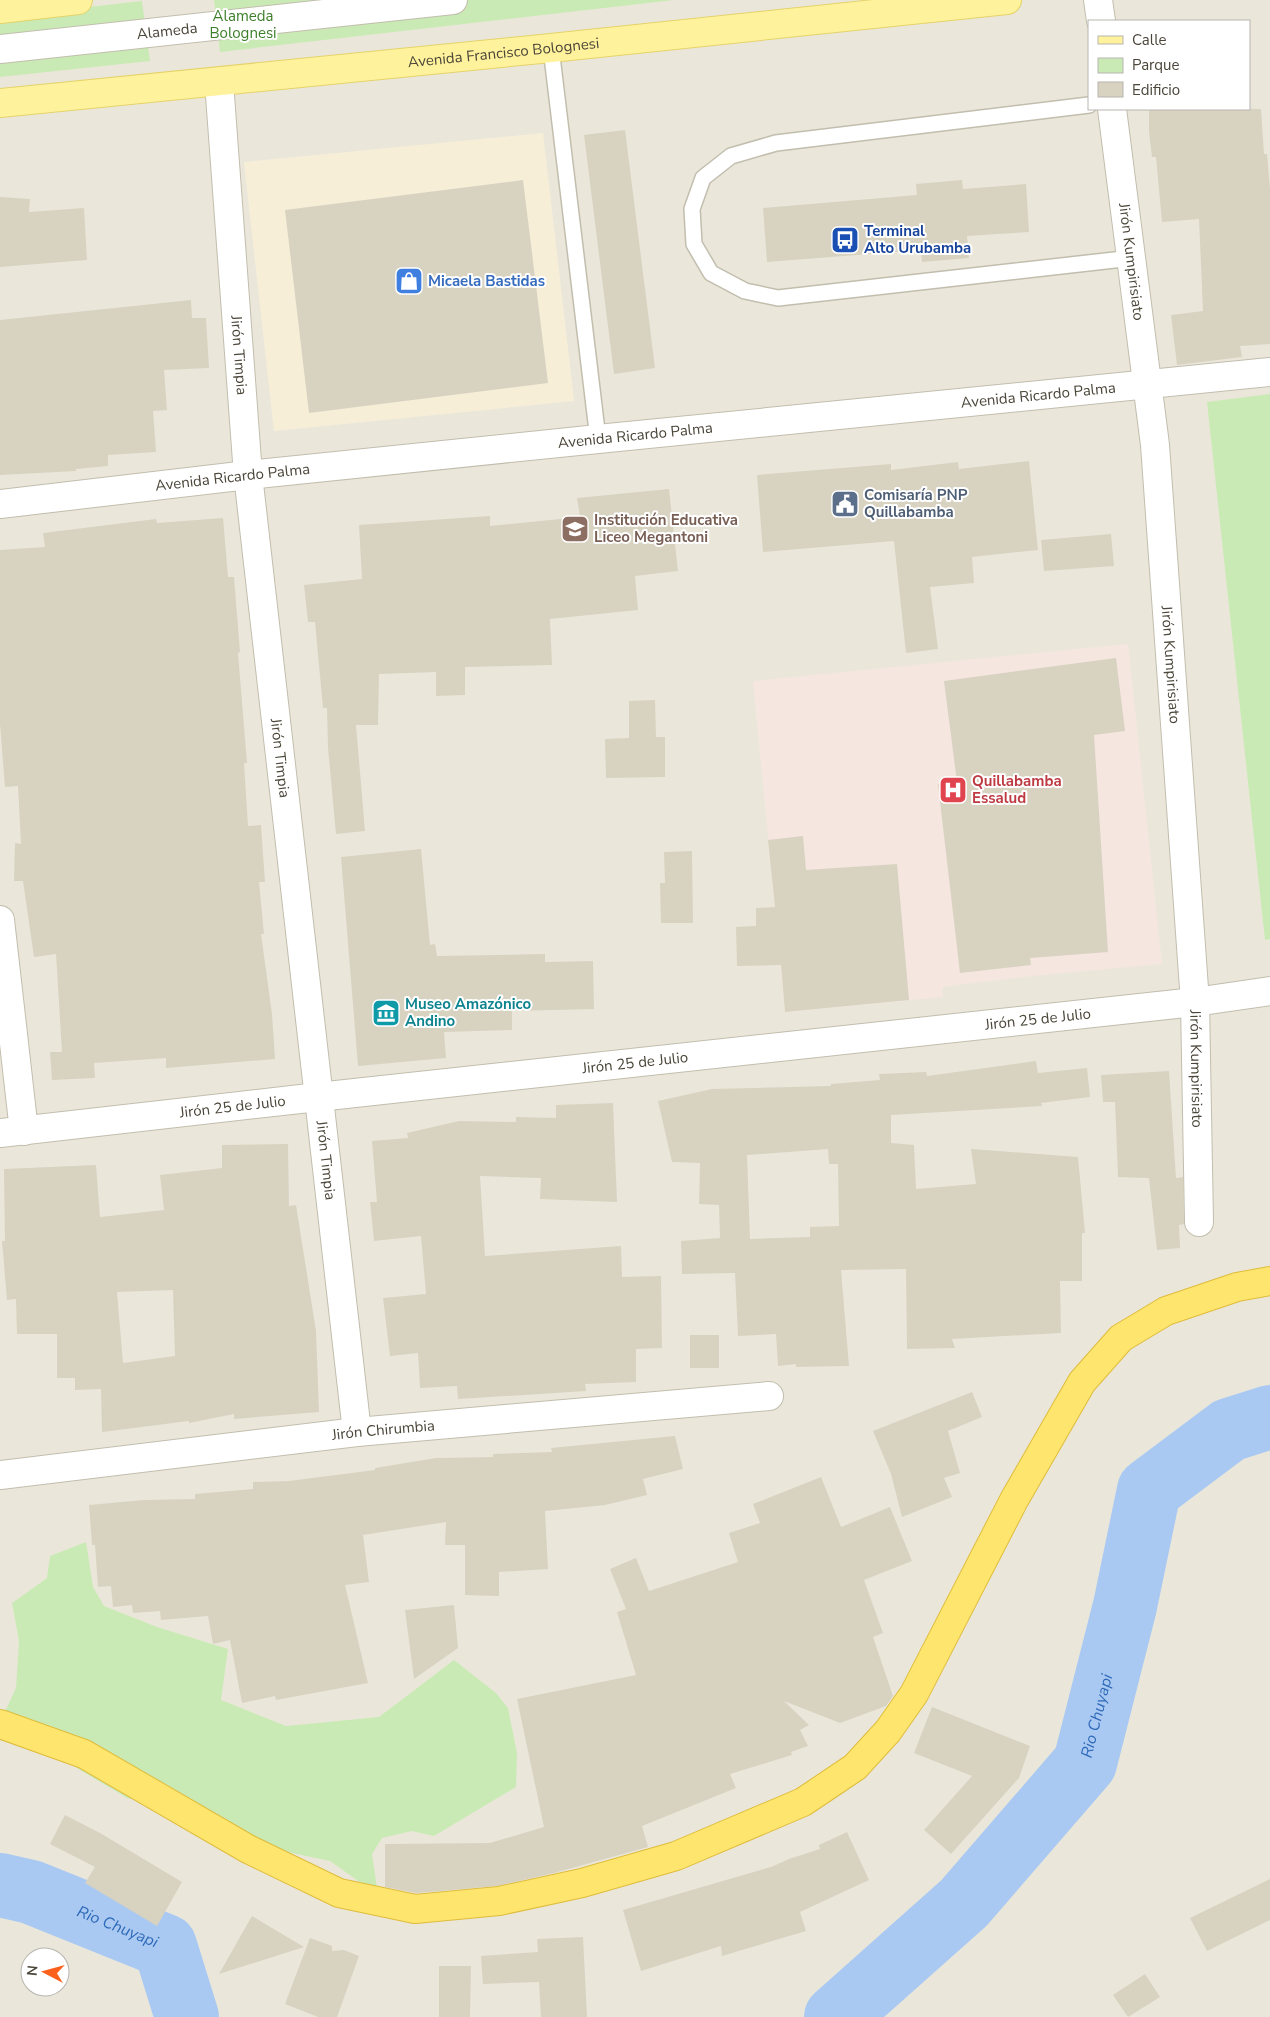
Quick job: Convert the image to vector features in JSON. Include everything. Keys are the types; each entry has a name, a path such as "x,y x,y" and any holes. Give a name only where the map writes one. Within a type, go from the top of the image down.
{"highway":[{"path":"0,1724 84,1754 248,1850 339,1894 416,1908 499,1901 582,1884 676,1856 803,1802 855,1767 888,1731 914,1694 1014,1500 1082,1382 1121,1338 1166,1310 1237,1286 1270,1281"}],"main road":[{"path":"0,9 78,0"},
{"name":"Avenida Francisco Bolognesi","path":"0,103 1008,0"}],"street":[{"name":"Alameda","path":"0,49 454,0"},
{"path":"1098,0 1101,20"},
{"name":"Jirón Timpia","path":"219,82 248,475 357,1432"},
{"name":"Jirón Kumpirisiato","path":"1112,110 1156,455 1195,1002 1199,1222"},
{"name":"Avenida Ricardo Palma","path":"0,504 248,475 1270,372"},
{"path":"0,920 12,1132"},
{"name":"Jirón 25 de Julio","path":"12,1132 1195,1002 1270,991"},
{"name":"Jirón Chirumbia","path":"0,1475 357,1432 769,1396"}],"lane":[{"path":"551,48 598,439"},
{"path":"1088,105 776,143 731,156 703,178 692,209 694,244 712,274 745,291 778,298 1132,258"}],"shaded area":[{"path":"0,0 1270,0 1270,2017 0,2017"},
{"name":"Micaela Bastidas","path":"543,133 574,401 274,431 244,162"},
{"name":"Quillabamba Essalud","path":"1128,644 1162,964 1032,976 942,987 943,997 785,1012 753,681"}],"green space":[{"name":"Alameda Bolognesi","path":"214,0 674,0 220,52"},
{"path":"142,1 150,61 0,77 0,17"},
{"path":"1270,394 1270,939 1265,940 1207,402"},
{"path":"86,1542 93,1587 104,1606 157,1627 228,1649 221,1700 286,1726 379,1717 454,1660 496,1693 508,1708 517,1753 516,1787 434,1836 412,1831 382,1838 372,1854 378,1895 330,1861 273,1849 158,1805 127,1798 0,1722 16,1688 19,1641 12,1603 47,1578 50,1556"}],"building":[{"path":"1261,109 1264,154 1267,154 1270,189 1270,344 1240,346 1242,357 1177,365 1171,315 1203,311 1199,219 1162,222 1156,157 1152,157 1149,110"},
{"path":"625,130 655,368 614,374 584,135"},
{"name":"Micaela Bastidas","path":"523,180 548,383 309,413 285,210"},
{"path":"962,180 963,189 1026,184 1029,232 967,236 969,258 922,262 921,250 767,262 763,208 917,195 916,184"},
{"path":"0,197 30,199 29,212 84,208 87,260 0,267"},
{"path":"191,300 192,318 206,318 209,368 164,370 167,410 153,411 156,452 108,455 108,466 76,469 76,471 0,475 0,320"},
{"path":"1029,461 1038,550 972,557 974,583 930,587 938,649 906,653 894,541 763,552 757,475 891,464 891,470 958,462 959,469"},
{"path":"669,489 678,571 635,576 638,610 550,619 552,665 465,667 465,695 436,696 436,672 379,674 378,725 356,725 365,831 336,834 328,748 327,708 323,708 315,622 308,622 304,585 362,579 359,525 490,516 490,526 580,517 577,498"},
{"path":"223,518 228,577 234,577 247,763 244,763 248,826 261,825 265,882 259,882 264,934 261,934 272,1014 275,1059 166,1068 166,1058 94,1063 95,1078 52,1080 50,1052 62,1052 56,954 34,957 23,881 14,881 15,843 21,844 18,786 5,787 0,724 0,550 45,547 43,533 156,519 157,523"},
{"path":"1111,534 1114,566 1044,571 1041,540"},
{"path":"1116,658 1125,731 1094,735 1108,952 1030,958 1031,965 960,973 938,784 957,782 944,681"},
{"path":"655,700 656,737 665,737 665,777 606,778 605,739 629,738 629,701"},
{"path":"803,836 806,870 897,864 909,1000 785,1012 781,965 737,966 736,927 756,926 756,908 775,907 768,840"},
{"path":"421,849 430,945 435,944 437,956 545,954 545,962 593,961 594,1009 512,1011 512,1030 444,1032 446,1058 358,1066 341,857"},
{"path":"692,851 693,923 661,923 660,883 665,883 664,852"},
{"path":"1036,1061 1038,1073 1087,1068 1090,1097 1041,1103 1042,1106 891,1115 891,1143 914,1145 916,1189 976,1184 971,1149 1078,1157 1085,1233 1082,1233 1082,1281 1060,1281 1061,1333 952,1339 955,1348 907,1349 906,1269 841,1270 849,1366 796,1367 796,1364 778,1366 776,1334 738,1336 735,1273 682,1274 681,1241 720,1238 719,1205 699,1204 700,1163 672,1162 658,1101 712,1089 831,1086 831,1084 880,1080 879,1074 926,1072 927,1076","holes":["828,1149 829,1164 838,1164 839,1226 810,1227 810,1237 750,1239 747,1155"]},
{"path":"1169,1071 1176,1178 1183,1177 1184,1224 1179,1225 1180,1248 1157,1250 1149,1178 1118,1177 1115,1102 1103,1102 1101,1075"},
{"path":"613,1103 617,1202 540,1199 541,1178 480,1176 485,1256 621,1246 622,1277 661,1276 662,1348 636,1349 636,1382 585,1384 586,1391 458,1399 457,1386 420,1388 418,1353 390,1356 383,1298 426,1294 421,1236 374,1241 370,1202 377,1202 372,1141 408,1138 407,1133 459,1121 516,1122 516,1117 556,1118 556,1105"},
{"path":"288,1144 289,1206 296,1205 316,1331 319,1412 234,1419 234,1414 189,1423 189,1421 102,1432 101,1389 75,1390 75,1378 57,1378 57,1334 17,1334 16,1299 7,1300 2,1241 5,1241 4,1169 96,1165 100,1217 164,1210 160,1175 222,1168 222,1145","holes":["173,1290 175,1356 123,1363 117,1292"]},
{"path":"690,1335 719,1335 719,1368 690,1368"},
{"path":"972,1392 982,1417 948,1431 960,1473 944,1478 952,1497 902,1517 891,1474 873,1431"},
{"path":"675,1436 683,1469 643,1479 647,1495 605,1505 545,1511 548,1569 499,1572 499,1596 465,1595 465,1545 445,1545 446,1522 363,1535 369,1582 345,1585 368,1683 276,1700 275,1696 242,1703 230,1640 213,1644 208,1616 161,1620 160,1611 133,1613 132,1605 113,1607 111,1586 98,1587 95,1545 92,1545 89,1505 144,1500 195,1499 195,1494 253,1489 253,1482 289,1481 375,1470 375,1468 436,1458 493,1457 493,1454 552,1452 551,1448"},
{"path":"821,1477 841,1527 890,1507 912,1561 864,1580 883,1633 873,1637 893,1696 886,1706 840,1723 784,1701 809,1725 800,1730 808,1746 791,1752 792,1755 730,1774 736,1788 642,1826 648,1847 554,1873 497,1886 416,1893 385,1887 385,1844 490,1843 544,1827 517,1699 636,1675 617,1612 626,1609 610,1569 636,1558 649,1591 738,1562 729,1533 760,1523 753,1504"},
{"path":"454,1605 458,1648 414,1679 405,1610"},
{"path":"932,1707 1030,1746 1019,1778 951,1854 924,1830 972,1776 914,1753"},
{"path":"65,1815 100,1833 182,1882 157,1926 85,1883 95,1867 50,1844"},
{"path":"847,1832 869,1880 800,1912 806,1931 722,1956 721,1946 641,1971 623,1910 771,1867 820,1849 819,1845"},
{"path":"1270,1879 1270,1920 1207,1951 1190,1918"},
{"path":"252,1916 304,1947 219,1974"},
{"path":"583,1937 587,2017 541,2017 539,1982 483,1984 481,1956 538,1952 537,1939"},
{"path":"310,1938 332,1946 332,1951 344,1950 359,1956 337,2017 318,2017 285,2004"},
{"path":"439,1966 471,1966 470,2017 439,2017"},
{"path":"1145,1974 1160,1997 1128,2017 1113,1995"}],"waterway":[{"name":"Rio Chuyapi","path":"836,2017 964,1903 1085,1763 1125,1606 1149,1490 1229,1430 1270,1417"},
{"name":"Rio Chuyapi","path":"0,1885 31,1892 165,1946 187,2017"}],"place":[{"name":"Terminal Alto Urubamba","path":"845,240"},
{"name":"Micaela Bastidas","path":"409,281"},
{"name":"Comisaría PNP Quillabamba","path":"845,504"},
{"name":"Institución Educativa Liceo Megantoni","path":"575,529"},
{"name":"Quillabamba Essalud","path":"953,790"},
{"name":"Museo Amazónico Andino","path":"386,1013"}]}
